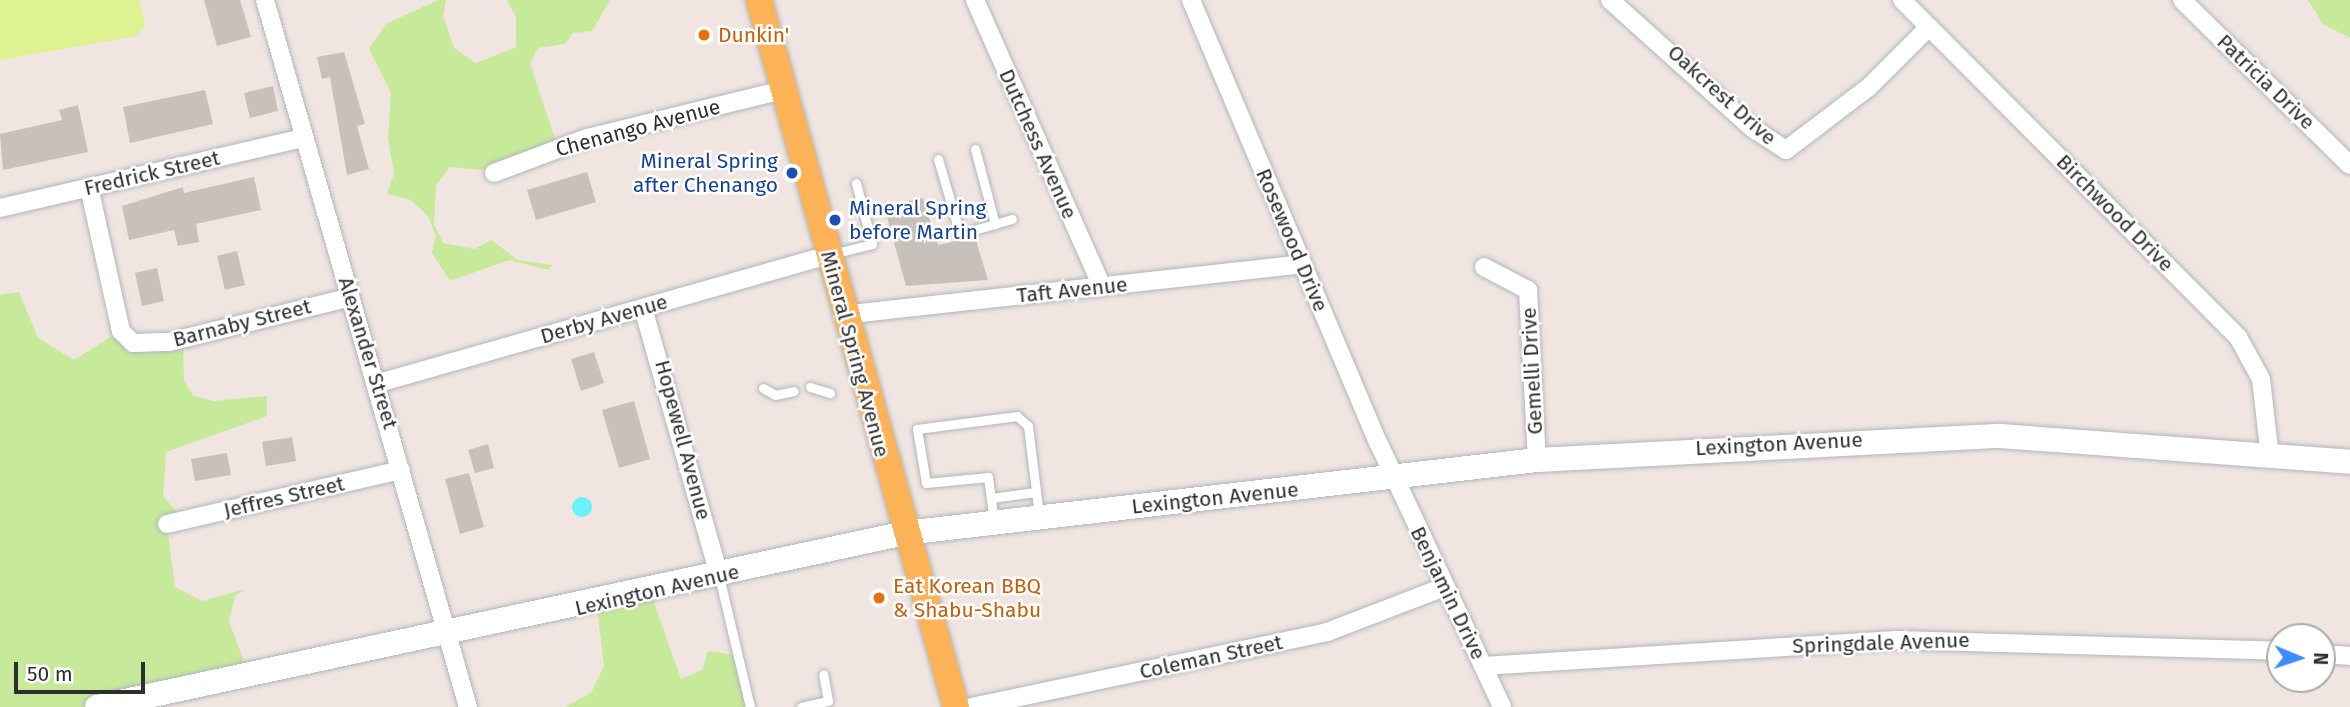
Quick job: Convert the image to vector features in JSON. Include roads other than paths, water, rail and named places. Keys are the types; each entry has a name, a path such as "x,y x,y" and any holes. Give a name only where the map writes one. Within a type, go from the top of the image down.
{"main road":[{"name":"Mineral Spring Avenue","path":"759,0 842,315 956,707"}],"street":[{"name":"Alexander Street","path":"265,0 303,138 379,383 468,707"},
{"name":"Dutchess Avenue","path":"975,0 1102,287"},
{"name":"Rosewood Drive","path":"1191,0 1395,478"},
{"name":"Oakcrest Drive","path":"1610,0 1637,18 1752,128 1786,150 1869,87 1929,27"},
{"name":"Birchwood Drive","path":"1902,0 2238,337 2261,379 2270,457"},
{"name":"Patricia Drive","path":"2182,0 2350,165"},
{"name":"Chenango Avenue","path":"494,173 587,138 783,90"},
{"name":"Fredrick Street","path":"0,208 303,138"},
{"name":"Barnaby Street","path":"89,187 121,331 133,343 169,342 351,296"},
{"name":"Derby Avenue","path":"379,383 828,255"},
{"name":"Taft Avenue","path":"842,315 1302,264"},
{"name":"Gemelli Drive","path":"1484,267 1528,290 1537,460"},
{"name":"Hopewell Avenue","path":"643,308 719,574"},
{"name":"Lexington Avenue","path":"97,707 448,630 548,615 905,533 1537,460 2000,436 2350,462"},
{"name":"Jeffres Street","path":"167,524 401,470"},
{"name":"Benjamin Drive","path":"1395,478 1502,707"},
{"name":"Coleman Street","path":"972,707 1327,632 1444,587"},
{"name":"Springdale Avenue","path":"1483,666 1896,640 2266,651"}],"lane":[{"path":"975,149 995,224"},
{"path":"938,159 960,234 1012,219"},
{"path":"828,255 872,244 856,183"},
{"path":"810,387 830,393"},
{"path":"763,388 775,395 794,391"},
{"path":"994,523 988,477 926,483 917,429 1017,416 1028,426 1040,518"},
{"path":"990,498 1036,492"},
{"path":"719,574 750,707"},
{"path":"801,707 828,701 823,674"}],"water":[{"path":"582,497 589,500 592,507 589,514 582,517 575,514 572,507 575,500"}],"place":[{"name":"Dunkin'","path":"704,35"},
{"name":"Mineral Spring after Chenango","path":"792,173"},
{"name":"Mineral Spring before Martin","path":"835,220"},
{"name":"Eat Korean BBQ & Shabu-Shabu","path":"879,598"}]}
